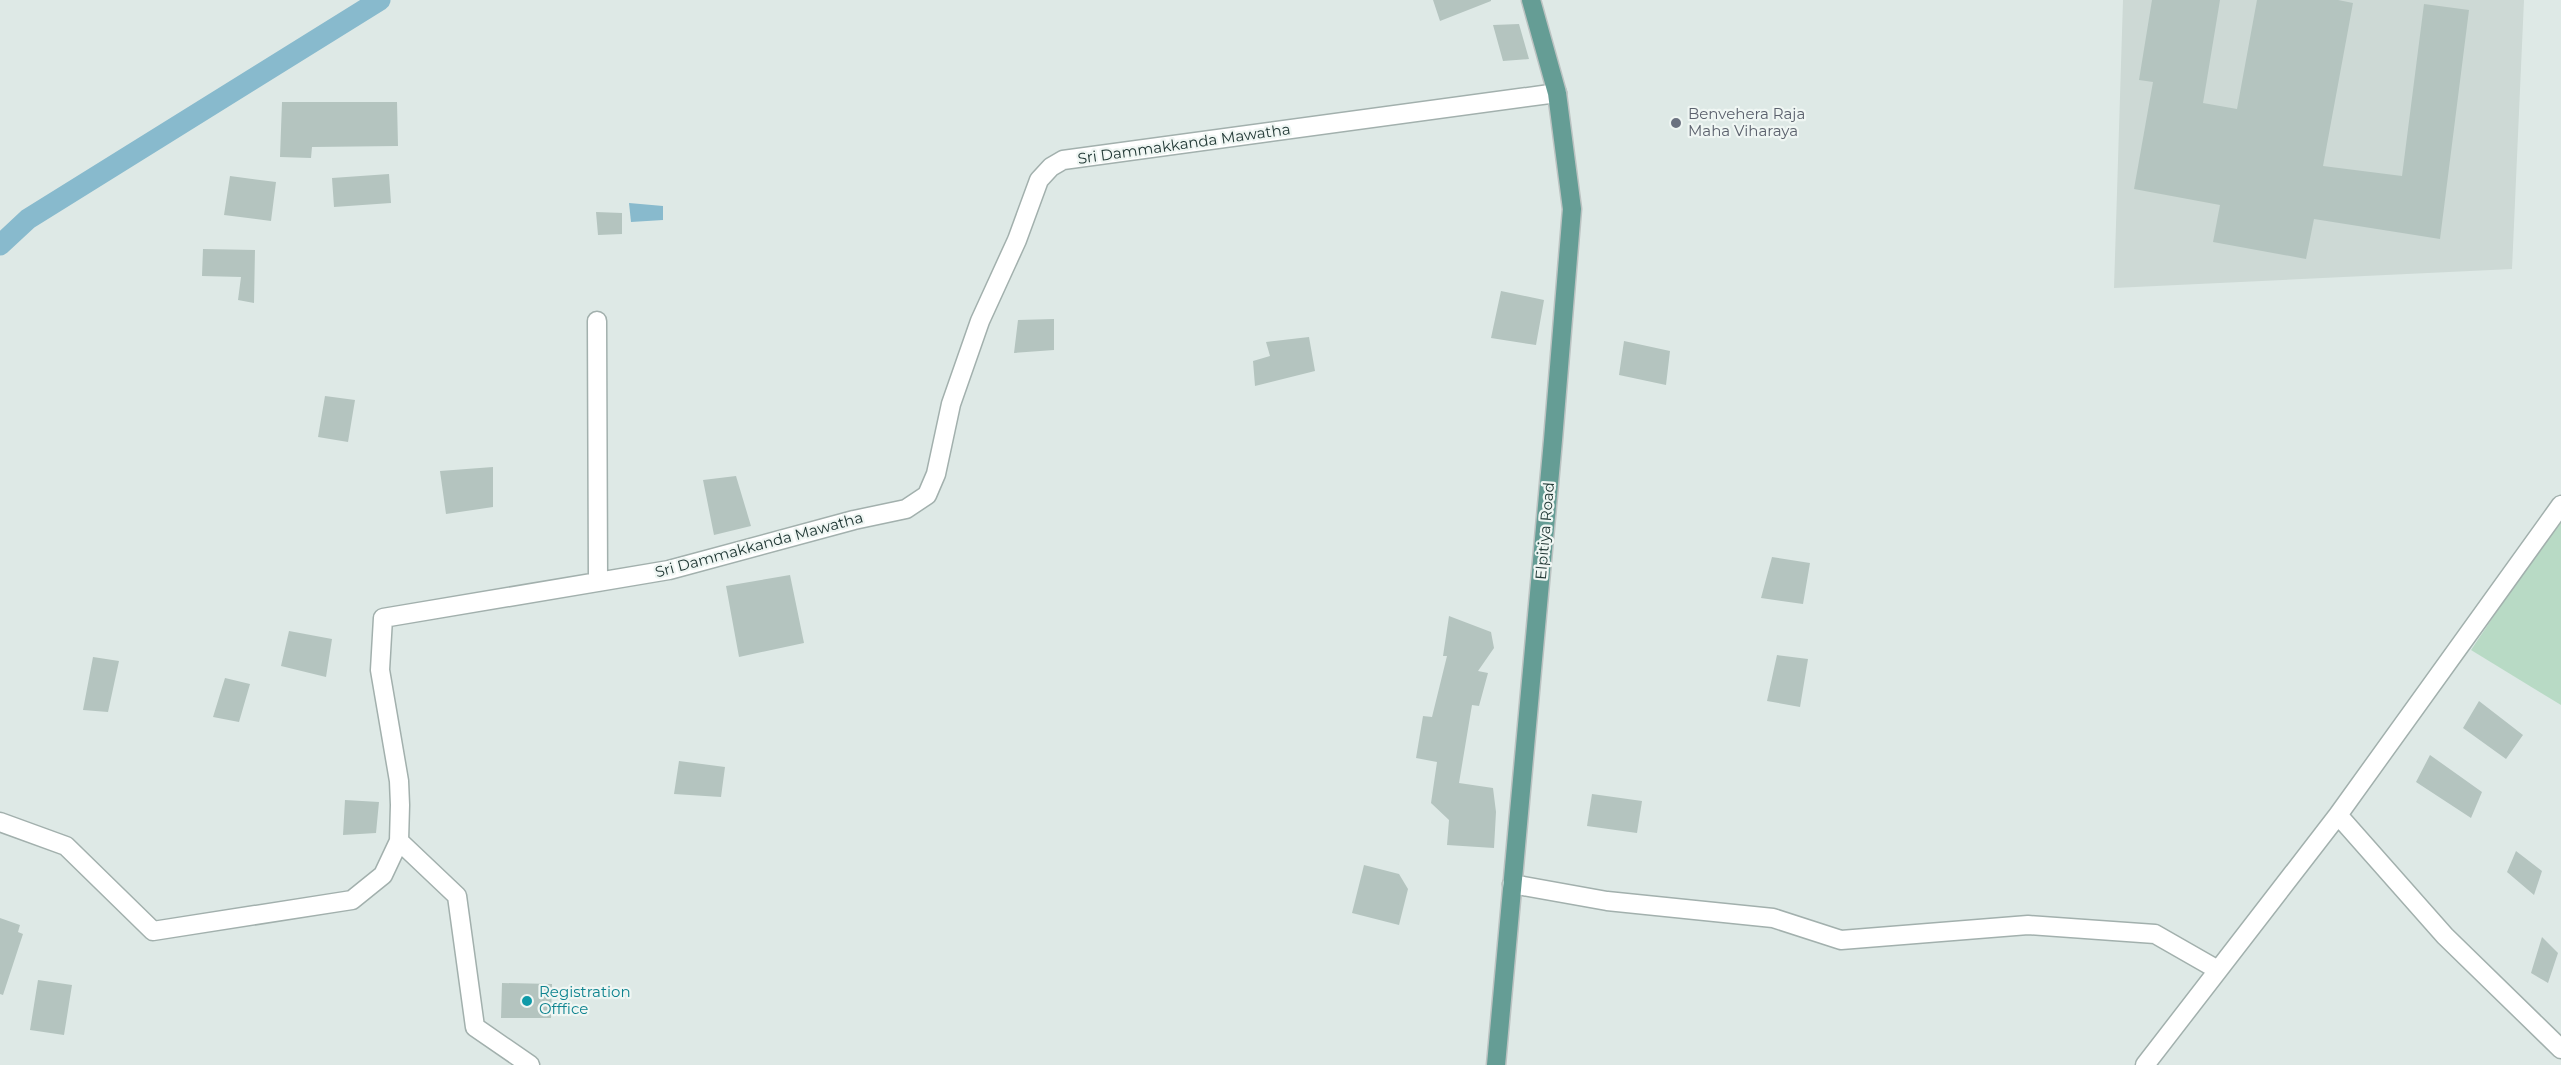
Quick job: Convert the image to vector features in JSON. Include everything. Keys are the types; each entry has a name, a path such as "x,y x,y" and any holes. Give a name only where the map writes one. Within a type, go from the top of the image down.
{"main road":[{"name":"Elpitiya Road","path":"1496,1065 1572,209 1557,93 1531,0"}],"street":[{"name":"Sri Dammakkanda Mawatha","path":"0,822 66,846 153,931 352,900 384,875 399,841 399,781 381,670 380,638 383,618 669,570 854,520 906,509 927,495 936,474 951,404 980,321 1017,240 1039,180 1051,167 1063,160 1557,93"},
{"path":"597,321 598,582"},
{"path":"2145,1065 2337,815 2561,505"},
{"path":"2337,815 2445,936 2561,1049"},
{"path":"399,841 457,896 475,1027 530,1065"},
{"path":"1512,884 1607,902 1773,918 1840,940 2028,925 2155,934 2218,970"}],"shaded area":[{"path":"2123,0 2524,0 2512,269 2114,288"}],"green space":[{"path":"2561,516 2561,705 2471,650"}],"water":[{"path":"629,203 663,206 663,220 631,222"}],"building":[{"path":"1433,0 1491,0 1491,1 1440,21"},
{"path":"2152,0 2220,0 2203,103 2237,109 2257,0 2338,0 2353,3 2323,166 2402,176 2424,4 2469,10 2440,239 2314,219 2306,259 2213,242 2220,205 2134,189 2153,82 2139,80"},
{"path":"1519,24 1529,59 1503,61 1493,25"},
{"path":"282,102 397,102 398,146 312,147 311,158 280,157"},
{"path":"389,174 391,203 334,207 332,178"},
{"path":"230,176 276,182 271,221 224,215"},
{"path":"596,212 622,213 622,234 598,235"},
{"path":"203,249 255,250 254,303 238,300 241,277 202,276"},
{"path":"1501,291 1544,300 1536,345 1491,338"},
{"path":"1054,319 1054,350 1014,353 1018,320"},
{"path":"1309,337 1315,371 1255,386 1253,361 1270,356 1266,342"},
{"path":"1624,341 1670,351 1666,385 1619,375"},
{"path":"325,396 355,400 348,442 318,437"},
{"path":"493,467 493,507 446,514 440,471"},
{"path":"736,476 751,526 714,535 703,480"},
{"path":"1772,557 1810,563 1803,604 1761,598"},
{"path":"790,575 804,643 739,657 726,586"},
{"path":"1449,616 1491,632 1494,648 1478,671 1488,673 1479,706 1472,705 1459,783 1493,788 1496,812 1494,848 1447,845 1449,820 1431,803 1437,762 1416,758 1423,716 1432,717 1447,656 1443,656"},
{"path":"289,631 332,639 326,677 281,666"},
{"path":"1777,655 1808,659 1800,707 1767,701"},
{"path":"93,657 119,661 108,712 83,710"},
{"path":"225,678 250,684 239,722 213,717"},
{"path":"2479,701 2523,735 2506,759 2463,728"},
{"path":"2430,755 2482,792 2471,818 2416,782"},
{"path":"679,761 725,767 721,797 674,794"},
{"path":"1592,794 1642,801 1637,833 1587,826"},
{"path":"345,800 379,802 376,833 343,835"},
{"path":"2516,851 2542,871 2534,895 2507,872"},
{"path":"1364,865 1399,874 1408,889 1399,925 1352,913"},
{"path":"0,918 20,925 18,932 23,934 3,995 0,994"},
{"path":"2542,937 2558,953 2548,983 2531,973"},
{"path":"38,980 72,985 64,1035 30,1030"},
{"name":"Registration Offfice","path":"502,983 552,984 551,1018 501,1018"}],"waterway":[{"path":"0,245 28,219 380,0"}],"place":[{"name":"Benvehera Raja Maha Viharaya","path":"1676,123"},
{"name":"Registration Offfice","path":"527,1001"}]}
